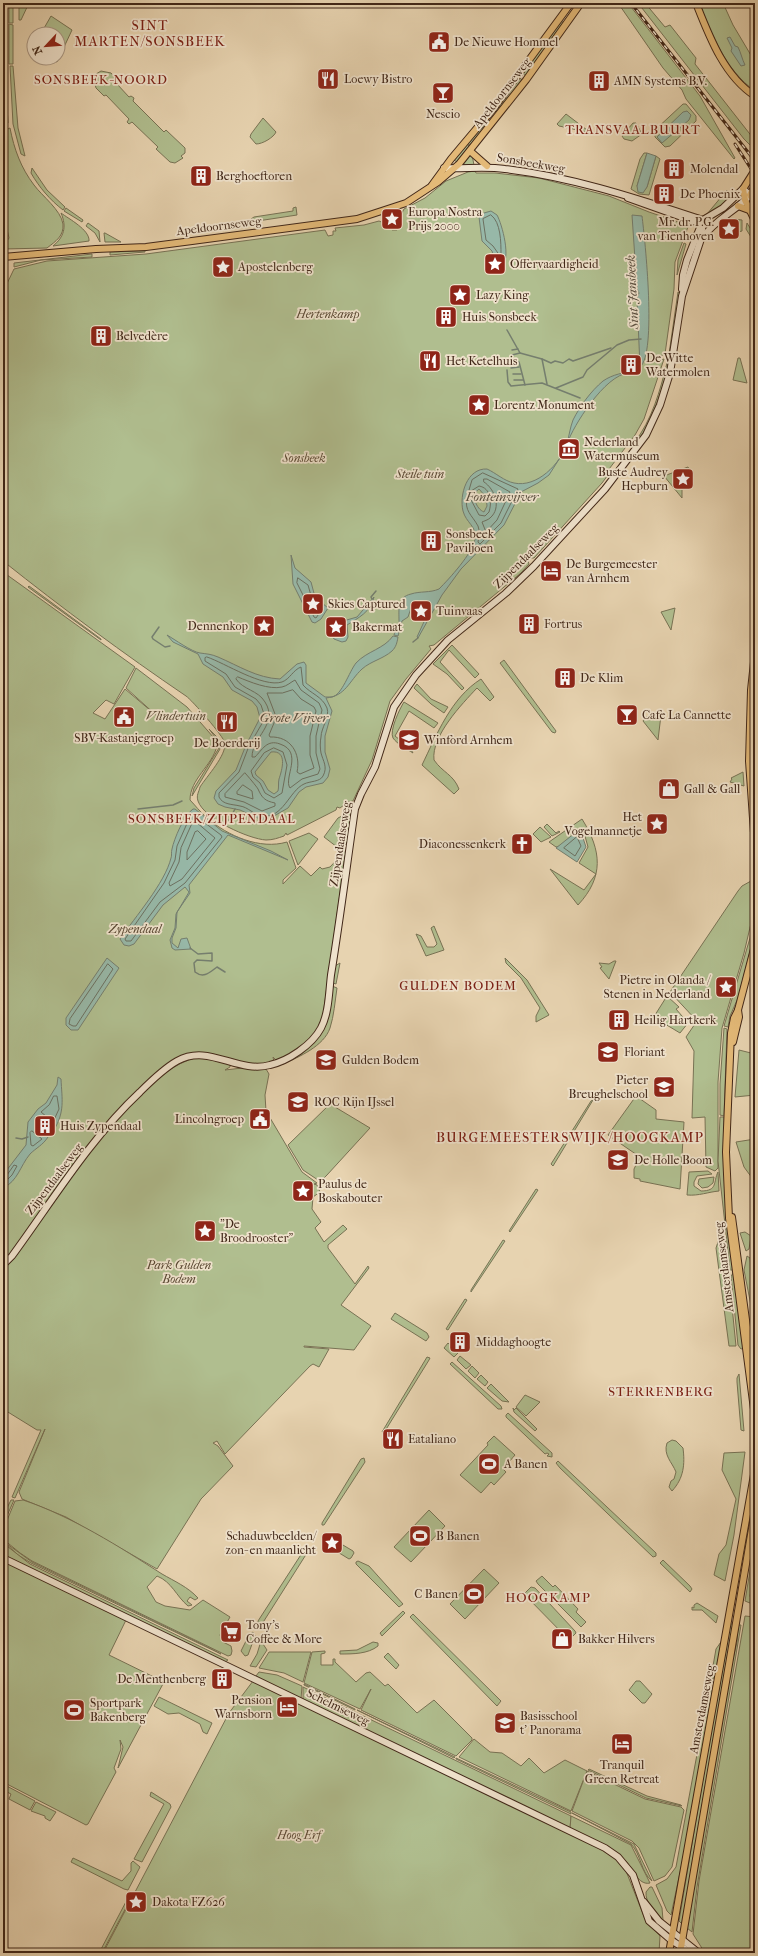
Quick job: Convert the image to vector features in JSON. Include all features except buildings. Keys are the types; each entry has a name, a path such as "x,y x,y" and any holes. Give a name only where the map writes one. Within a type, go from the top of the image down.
{"main road":[{"name":"Apeldoornseweg","path":"430,188 444,168 493,109 571,3"},
{"name":"Apeldoornseweg","path":"3,257 96,249 146,247 357,219 406,203 430,188 455,168 470,151 526,80 581,3"},
{"path":"696,3 722,60 739,83 755,96"},
{"path":"470,151 487,166"},
{"name":"Sonsbeekweg","path":"444,168 487,166 548,176 639,198 703,224"},
{"path":"703,224 743,189 755,170"},
{"path":"750,195 755,186"},
{"path":"743,189 755,202"},
{"path":"743,189 745,200 755,221"},
{"name":"Sonsbeekweg","path":"613,191 638,202 703,224"},
{"name":"Zijpendaalseweg","path":"701,239 715,223 750,195"},
{"path":"738,206 749,210"},
{"path":"692,221 698,231"},
{"name":"Zijpendaalseweg","path":"3,1265 12,1256 64,1182 109,1124 133,1098 169,1066 185,1057 198,1054 213,1056 244,1066 269,1066 295,1053 314,1038 321,1029 325,1016 355,809 361,794 376,767 394,706 402,692 436,651 524,577 595,500 639,446 654,419 670,373 682,296 682,274 698,231 703,224 715,223"},
{"name":"Zijpendaalseweg","path":"682,296 701,239 703,224"},
{"path":"755,653 751,690 749,761 755,833"},
{"path":"754,824 755,847"},
{"name":"Amsterdamseweg","path":"755,945 731,1033 732,1048 727,1126 728,1218 755,1418"},
{"name":"Amsterdamseweg","path":"729,1210 733,1219 755,1386"},
{"name":"Amsterdamseweg","path":"669,1953 755,1469"},
{"name":"Amsterdamseweg","path":"681,1950 755,1511"},
{"name":"Schelmseweg","path":"3,1558 600,1845 613,1853 626,1865 633,1875 649,1921 681,1950 691,1953"},
{"name":"Schelmseweg","path":"642,1900 655,1918 699,1953"}],"green space":[{"path":"19,3 29,3 21,20 19,20"},
{"path":"618,3 628,3 700,96 735,158 734,159 686,99 682,90 663,68"},
{"path":"638,3 645,3 665,27 670,25 696,58 695,64 753,138 753,142 750,145 744,139"},
{"path":"698,3 723,3 733,25 755,62 755,91 745,83 728,62 721,51"},
{"path":"13,5 13,23 9,23 9,6"},
{"path":"51,16 66,26 45,26"},
{"path":"560,21 565,23 526,76 522,73 526,70"},
{"path":"9,24 13,25 13,64 9,64"},
{"path":"66,26 72,30 66,43"},
{"path":"3,64 6,101 5,102 3,100"},
{"path":"10,66 13,66 18,128 25,156 21,154 13,124"},
{"path":"101,71 111,73 119,82 117,84 129,97 131,96 134,98 133,101 164,132 166,130 185,148 185,153 181,156 183,158 175,163 170,162 156,149 158,147 132,122 129,124 127,122 129,119 106,95 104,96 96,88 94,81 96,74"},
{"path":"519,78 523,80 500,112 494,111"},
{"path":"3,103 7,106 8,123 3,125 5,120 3,115"},
{"path":"683,104 686,104 696,116 696,121 670,146 665,147 655,137 655,130","holes":["687,111 691,115 662,142 657,137"]},
{"path":"566,114 587,130 587,132 559,126 557,124"},
{"path":"263,118 276,132 268,140 256,144 250,137"},
{"path":"488,119 490,121 470,147 468,142"},
{"path":"633,123 636,123 642,134 632,141 624,139 622,136"},
{"path":"10,128 16,151 29,179 55,208 62,219 63,228 61,235 47,248 3,249 3,242 7,241 9,238 3,212 3,131"},
{"path":"467,142 469,147 459,163 452,159"},
{"path":"644,153 647,153 637,186 642,193 647,187 656,156 660,159 649,195 639,194 631,189 640,159"},
{"path":"472,155 474,165 462,165 469,156"},
{"path":"32,168 47,190 65,207 63,210 49,198 31,173"},
{"name":"Sonsbeek","path":"475,171 476,173 495,173 539,178 609,196 687,225 688,227 675,262 674,289 665,354 660,356 660,360 664,359 644,419 635,435 606,473 608,475 602,483 534,558 531,558 528,561 529,564 521,573 434,645 429,646 431,649 390,701 372,760 353,801 348,802 340,808 337,807 336,810 287,835 286,833 284,836 273,839 258,839 239,832 218,821 202,808 197,799 200,787 216,766 222,754 225,743 201,711 186,696 93,630 3,561 3,292 14,269 47,261 146,254 325,230 328,236 333,235 333,231 336,231 335,228 364,225 379,221 389,225 392,230 397,230 399,223 397,223 404,209 425,198 446,181 468,172"},
{"path":"727,190 730,200 705,216 701,217 707,214"},
{"path":"296,207 297,215 251,222 251,219 254,217 293,211 293,208"},
{"path":"66,208 83,220 82,222 64,211"},
{"path":"61,213 83,229 89,241 53,246 60,239 64,227"},
{"path":"400,213 397,218 391,221 383,219"},
{"path":"733,219 742,220 742,231 734,233 730,230 728,236 723,231 722,227"},
{"path":"88,223 99,231 100,242 95,233 86,226"},
{"path":"747,223 755,236 755,243 752,245 751,237 746,229"},
{"path":"105,233 121,242 105,242"},
{"path":"684,243 686,244 677,275 678,260"},
{"path":"110,252 145,252 110,255"},
{"path":"92,254 92,257 41,260 14,267 14,263"},
{"path":"678,292 680,294 671,355 669,354"},
{"path":"738,358 740,358 747,383 733,380"},
{"path":"667,363 670,363 652,415 643,435 637,444 634,443 651,415"},
{"path":"688,467 689,469 683,479 685,480 682,484 682,498 664,476"},
{"name":"Zypendaal","path":"3,572 135,667 114,704 106,700 93,713 105,719 125,689 157,716 126,688 136,668 187,707 214,738 217,746 211,760 197,779 191,792 190,800 215,825 234,836 255,843 277,844 287,842 296,868 283,880 283,884 300,866 311,876 320,867 322,869 330,867 346,850 323,1015 311,1037 299,1048 277,1061 273,1057 274,1062 252,1064 206,1053 197,1053 175,1059 100,1132 58,1185 13,1251 3,1262"},
{"path":"29,586 101,639 101,640 28,587"},
{"path":"675,608 671,630 661,612"},
{"path":"452,645 479,674 475,678 449,650 440,662 464,688 462,690 447,674 433,664"},
{"path":"504,660 556,731 555,733 552,732 500,663"},
{"path":"481,679 494,697 490,701 477,688 456,711 442,731 434,751 434,760 457,784 459,789 454,794 422,765 439,729 453,706 470,687"},
{"path":"417,684 431,699 448,707 444,713 431,704 414,688"},
{"path":"404,702 438,723 434,728 409,711 395,736 410,748 413,753 397,742 392,735 392,730"},
{"path":"657,712 661,715 658,740 643,721 645,718"},
{"path":"209,729 219,739 220,749 192,796 194,788 219,748 218,741"},
{"path":"743,772 744,786 730,782 732,779 731,778"},
{"path":"350,812 347,844 337,847 324,837 338,818"},
{"path":"658,816 662,818 664,822 657,828 654,822"},
{"path":"582,819 589,831 596,853 596,874 579,863 588,847 583,829 560,846 556,847 549,842"},
{"path":"547,824 556,833 559,831 560,832 552,836 544,827"},
{"path":"540,827 551,837 541,842 533,834"},
{"path":"309,833 318,839 298,865 289,841"},
{"path":"550,869 584,890 596,874 586,895 578,905"},
{"path":"754,880 755,881 754,936 738,998 730,1016 728,1027 724,1026 750,938 754,908"},
{"path":"751,881 752,919 744,953 722,1028 718,1082 718,1168 715,1171 706,1167 705,1117 692,1118 694,1051 686,1037 697,1021 670,992 738,891 742,886"},
{"path":"434,926 444,950 426,956 416,934 421,936 427,947 434,947 437,944 431,928"},
{"path":"505,958 527,980 549,1015 536,1022 536,1016 540,1008 521,978 506,963"},
{"path":"616,961 609,979 600,968 602,967 599,963 609,964"},
{"path":"340,963 336,984 333,983 335,966"},
{"path":"332,986 337,988 332,1019 327,1034 310,1050 283,1064 316,1039"},
{"path":"667,996 679,1007 676,1009 688,1023 680,1033 655,1018 655,1015"},
{"path":"724,1028 727,1029 724,1116 720,1115 720,1084"},
{"path":"739,1050 755,1054 755,1095 735,1097"},
{"name":"Park Gulden Bodem","path":"199,1057 230,1064 230,1067 225,1070 242,1068 266,1069 269,1074 265,1095 266,1111 302,1172 317,1183 314,1184 317,1185 320,1192 313,1197 312,1209 321,1222 315,1228 324,1242 343,1225 347,1229 328,1245 328,1248 355,1284 368,1266 369,1268 341,1305 371,1326 354,1350 304,1346 329,1349 319,1367 313,1364 310,1366 225,1454 217,1441 213,1443 218,1446 233,1466 201,1499 157,1569 66,1517 22,1499 19,1492 45,1429 15,1498 12,1497 41,1430 37,1430 3,1409 3,1267 32,1233 69,1179 110,1126 127,1107 162,1075 181,1064"},
{"path":"636,1096 656,1110 656,1119 684,1122 680,1189 640,1181 640,1179 634,1178 634,1169 640,1157 608,1135"},
{"path":"593,1100 553,1166 551,1164"},
{"path":"330,1104 370,1128 323,1179 318,1180 303,1170 288,1145"},
{"path":"720,1117 724,1117 725,1188 734,1270 730,1270 718,1161"},
{"path":"755,1139 755,1182 744,1167 736,1142"},
{"path":"708,1171 712,1174 697,1176 694,1186 701,1191 706,1191 713,1188 718,1172 719,1191 687,1195 689,1172"},
{"path":"714,1177 713,1183 708,1187 702,1188 698,1184 699,1179"},
{"path":"536,1189 538,1190 510,1232 509,1231"},
{"path":"745,1232 751,1236 749,1249 746,1251 740,1233"},
{"path":"725,1237 736,1346 729,1346 716,1248 719,1239"},
{"path":"503,1240 505,1241 471,1292 471,1290"},
{"path":"747,1256 750,1258 755,1305 755,1326 744,1270"},
{"path":"734,1272 744,1348 741,1349 738,1345 731,1276"},
{"path":"465,1299 467,1300 448,1330 446,1329"},
{"path":"395,1313 427,1333 429,1337 426,1341 391,1319"},
{"path":"448,1343 458,1353 454,1357 444,1348"},
{"path":"460,1356 471,1365 466,1369 457,1360"},
{"path":"427,1357 430,1358 429,1360 385,1431 382,1432"},
{"path":"452,1362 501,1406 502,1409 498,1409 450,1364"},
{"path":"472,1366 479,1373 475,1378 468,1371"},
{"path":"739,1374 744,1431 741,1430 737,1382"},
{"path":"481,1375 488,1382 485,1386 477,1379"},
{"path":"491,1384 509,1402 502,1401 487,1388"},
{"path":"525,1395 540,1402 526,1416 516,1407"},
{"path":"513,1408 514,1410 516,1408 537,1429 535,1431 514,1412"},
{"path":"508,1413 552,1453 552,1457 547,1456 549,1454 545,1454 506,1417"},
{"name":"A Banen","path":"494,1436 515,1455 503,1469 506,1472 494,1485 491,1482 481,1493 460,1475 488,1445 487,1443"},
{"path":"672,1440 676,1441 683,1448 684,1460 683,1471 679,1481 672,1491 669,1487 676,1472 667,1455 666,1447 667,1443"},
{"path":"745,1452 734,1535 725,1581 714,1575 719,1554 726,1545 736,1499 722,1470 724,1453"},
{"path":"364,1458 365,1462 324,1525 322,1525 361,1459"},
{"path":"558,1461 656,1553 656,1556 653,1557 560,1468 556,1463"},
{"path":"11,1500 14,1500 3,1525 3,1516"},
{"path":"23,1500 77,1523 95,1533 185,1587 198,1598 195,1600 190,1597 187,1601 192,1605 188,1606 170,1585 157,1576 147,1587 156,1602 165,1606 190,1610 203,1600 230,1617 220,1635 223,1642 231,1646 231,1655 228,1656 32,1561 20,1553 3,1539 3,1530 15,1501"},
{"name":"B Banen","path":"429,1510 445,1526 411,1562 394,1547"},
{"path":"326,1535 353,1551 354,1553 351,1558 349,1559 323,1543 322,1539"},
{"path":"3,1541 32,1562 221,1654 31,1563 18,1555"},
{"path":"755,1541 755,1569 750,1596 751,1598 755,1598 755,1605 745,1601"},
{"path":"3,1543 30,1564 228,1660 225,1662 3,1556"},
{"path":"304,1550 307,1550 307,1553 262,1624 258,1625 258,1621"},
{"path":"663,1560 690,1586 692,1589 690,1592 660,1563"},
{"name":"Sportpark Bakenberg","path":"3,1561 126,1620 109,1655 164,1682 118,1768 123,1747 120,1740 121,1749 114,1768 116,1772 88,1824 86,1825 3,1782"},
{"path":"358,1561 369,1566 403,1604 399,1607 356,1564"},
{"name":"C Banen","path":"484,1569 499,1583 465,1619 450,1604"},
{"path":"542,1576 553,1587 555,1585 578,1609 576,1612 586,1622 581,1627 538,1584 536,1581"},
{"path":"531,1587 535,1588 575,1631 576,1633 569,1640 524,1594"},
{"path":"697,1603 718,1616 716,1623 702,1610 692,1610 692,1607 694,1608 694,1605"},
{"path":"403,1611 405,1613 382,1636 380,1633"},
{"path":"413,1614 501,1701 497,1706 410,1617"},
{"path":"745,1616 755,1617 755,1953 705,1953 693,1934 699,1881"},
{"path":"729,1624 733,1624 682,1924 679,1921"},
{"path":"738,1625 741,1625 697,1887 692,1932 687,1928 729,1676 737,1642"},
{"path":"253,1632 255,1636 248,1655 245,1656 241,1651 249,1635"},
{"path":"723,1639 715,1678 713,1678 712,1684 710,1683 716,1649"},
{"path":"261,1641 267,1650 256,1667 250,1666 257,1654"},
{"path":"373,1642 378,1643 378,1646 370,1651 355,1654 340,1654 340,1651 357,1650"},
{"path":"325,1651 325,1653 321,1654 321,1665 333,1665 333,1659 335,1659 335,1662 356,1682 366,1673 370,1672 385,1686 388,1684 417,1713 434,1700 472,1738 472,1740 456,1756 361,1710 371,1689 360,1709 304,1683 312,1652"},
{"path":"269,1652 311,1652 303,1682 284,1673 259,1668"},
{"path":"388,1653 399,1665 396,1669 384,1657"},
{"path":"259,1672 277,1675 302,1686 301,1699 256,1676"},
{"name":"Hoog Erf","path":"253,1681 599,1847 617,1859 626,1871 645,1919 660,1936 659,1953 103,1953 229,1713"},
{"path":"636,1681 640,1681 652,1694 645,1703 642,1703 629,1690"},
{"path":"304,1685 355,1709 355,1710"},
{"path":"303,1687 571,1816 570,1829 303,1700"},
{"path":"709,1690 713,1690 685,1849 671,1915 667,1911 656,1885 667,1879 676,1867"},
{"path":"159,1697 212,1723 207,1734 203,1732 200,1724 179,1713 168,1714 154,1706"},
{"path":"357,1710 455,1757 454,1758"},
{"path":"474,1739 490,1752 502,1753 521,1766 529,1758 544,1773 565,1760 587,1771 571,1811 459,1757"},
{"path":"456,1759 571,1812 571,1814"},
{"path":"589,1769 647,1796 682,1806 646,1798 588,1770"},
{"path":"587,1771 645,1799 681,1807 684,1810 672,1867 665,1876 654,1881 639,1848 632,1841 572,1811"},
{"path":"3,1784 35,1801 30,1810 9,1799 11,1794 3,1790"},
{"path":"151,1792 170,1804 171,1807 142,1862 134,1859 164,1804 150,1796"},
{"path":"36,1802 56,1812 50,1821 45,1818 45,1816 31,1811"},
{"path":"572,1813 634,1844 652,1881 645,1873 637,1853 631,1844"},
{"path":"571,1816 631,1845 650,1883 642,1882 628,1863 613,1850 570,1829"},
{"path":"73,1858 122,1881 131,1871 131,1863 133,1861 140,1867 128,1890 71,1862"},
{"path":"650,1887 652,1887 662,1908 663,1920 654,1911 647,1900 646,1892"},
{"path":"129,1896 132,1896 102,1953 99,1953"}],"water":[{"path":"730,37 735,46 738,47 745,65 741,66 731,51 732,48 727,38"},
{"path":"687,111 691,115 689,120 662,143 657,137 683,112"},
{"path":"647,153 656,156 647,187 643,193 638,192 637,186"},
{"path":"491,211 497,215 505,242 506,257 501,267 496,264 492,251 482,241 479,217 484,213"},
{"path":"632,215 642,216 647,271 649,319 648,341 645,357 640,367 637,298 639,293 637,289"},
{"name":"Fonteinvijver","path":"635,370 634,373 625,374 615,379 596,397 579,420 569,439 570,442 565,451 573,420 582,404 603,381 615,375"},
{"name":"Fonteinvijver","path":"561,457 549,475 521,492 504,525 461,569 442,595 418,638 417,637 428,613 427,606 422,604 411,608 408,617 402,621 398,636 394,635 399,624 400,604 403,598 414,593 439,589 460,566 473,545 475,535 473,528 464,515 462,498 466,484 474,473 487,469 507,481 523,484 531,482 546,473","holes":["479,489 486,497 487,506 484,512 477,505 475,498 475,495"]},
{"path":"291,555 295,568 311,582 315,597 328,608 321,619 315,623 312,622 293,584"},
{"path":"374,597 367,611 347,625 348,637 346,641 342,642 334,639 330,632 333,624 357,617"},
{"name":"Grote Vijver","path":"167,635 197,652 216,656 248,671 272,678 280,679 297,664 304,662 306,665 306,683 325,697 331,697 326,698 332,711 325,736 325,752 330,769 328,777 323,783 306,787 299,792 288,808 267,820 262,820 240,810 218,804 214,798 216,791 236,770 246,745 260,718 257,707 252,701 232,690 223,677 203,664 198,654 173,642","holes":["271,752 276,752 282,757 282,766 278,791 274,794 268,790 263,781 256,775 255,772"]},
{"path":"393,636 398,637 396,645 392,651 362,669 343,691 333,697 339,692 353,667 360,659 385,644"},
{"path":"193,809 195,809 222,831 271,851 288,860 228,835 189,885 190,893 178,910 189,892 185,887 163,905 134,944 129,946 124,945 120,939 149,900 163,878 168,868 177,834 186,816"},
{"path":"580,829 586,847 577,862 556,848"},
{"path":"177,912 176,928 172,938 172,943 178,948 181,939 187,938 191,949 175,950 172,948 170,940 175,928"},
{"path":"107,958 119,968 78,1030 71,1030 66,1025 66,1018"},
{"path":"58,1077 61,1079 62,1099 58,1123 54,1130 51,1131 52,1127 39,1118 37,1121 39,1126 36,1129 45,1136 48,1133 48,1137 30,1154 12,1181 3,1188 3,1175 26,1145 28,1122 38,1109 46,1103 57,1085"}],"waterway":[{"path":"507,330 520,353 542,359 547,384"},
{"path":"556,388 583,377 587,370 617,345 629,340 641,339"},
{"path":"542,359 551,363 555,361 563,363 569,359 573,361 611,348"},
{"path":"512,350 518,349"},
{"path":"512,355 520,353"},
{"path":"512,361 519,362 525,385"},
{"path":"511,368 519,367"},
{"path":"507,370 508,382 511,386 542,383 580,398"},
{"path":"513,374 521,374"},
{"path":"514,380 523,380"},
{"path":"372,599 371,597 376,591"},
{"path":"159,627 152,637 153,639 165,647 170,646"},
{"path":"413,642 418,638"},
{"path":"138,809 173,805 182,801"},
{"name":"Sint Jansbeek","path":"229,820 235,809"},
{"path":"190,948 198,954 212,953 212,961 197,960 194,963 195,972 204,975 217,967 225,972"},
{"path":"16,1138 22,1139 28,1137"}],"railway":[{"path":"631,3 755,161"},
{"path":"735,144 755,175"}],"place":[{"name":"De Nieuwe Hommel","path":"439,42"},
{"name":"Loewy Bistro","path":"328,79"},
{"name":"AMN Systems B.V.","path":"599,81"},
{"name":"Nescio","path":"443,93"},
{"name":"Molendal","path":"674,169"},
{"name":"Berghoeftoren","path":"201,176"},
{"name":"De Phoenix","path":"664,194"},
{"name":"Europa Nostra Prijs 2000","path":"392,219"},
{"name":"Mr. dr. P.G. van Tienhoven","path":"729,229"},
{"name":"Offervaardigheid","path":"495,264"},
{"name":"Apostelenberg","path":"223,267"},
{"name":"Lazy King","path":"460,295"},
{"name":"Huis Sonsbeek","path":"446,317"},
{"name":"Belvedère","path":"101,336"},
{"name":"Het Ketelhuis","path":"430,361"},
{"name":"De Witte Watermolen","path":"631,365"},
{"name":"Lorentz Monument","path":"479,405"},
{"name":"Nederland Watermuseum","path":"569,449"},
{"name":"Buste Audrey Hepburn","path":"683,479"},
{"name":"Sonsbeek Paviljoen","path":"431,541"},
{"name":"De Burgemeester van Arnhem","path":"551,571"},
{"name":"Skies Captured","path":"313,604"},
{"name":"Tuinvaas","path":"421,611"},
{"name":"Fortrus","path":"529,624"},
{"name":"Dennenkop","path":"264,626"},
{"name":"Bakermat","path":"336,627"},
{"name":"De Klim","path":"565,678"},
{"name":"Cafe La Cannette","path":"627,715"},
{"name":"SBV-Kastanjegroep","path":"124,717"},
{"name":"De Boerderij","path":"227,722"},
{"name":"Winford Arnhem","path":"409,740"},
{"name":"Gall & Gall","path":"669,789"},
{"name":"Het Vogelmannetje","path":"657,824"},
{"name":"Diaconessenkerk","path":"522,844"},
{"name":"Pietre in Olanda / Stenen in Nederland","path":"726,987"},
{"name":"Heilig Hartkerk","path":"619,1020"},
{"name":"Floriant","path":"608,1052"},
{"name":"Gulden Bodem","path":"326,1060"},
{"name":"Pieter Breughelschool","path":"664,1087"},
{"name":"ROC Rijn IJssel","path":"298,1102"},
{"name":"Lincolngroep","path":"260,1119"},
{"name":"Huis Zypendaal","path":"45,1126"},
{"name":"De Holle Boom","path":"618,1160"},
{"name":"Paulus de Boskabouter","path":"303,1191"},
{"name":"\"De Broodrooster\"","path":"205,1231"},
{"name":"Middaghoogte","path":"460,1342"},
{"name":"Eataliano","path":"393,1439"},
{"name":"A Banen","path":"489,1464"},
{"name":"B Banen","path":"420,1536"},
{"name":"Schaduwbeelden/ zon- en maanlicht","path":"332,1543"},
{"name":"C Banen","path":"474,1594"},
{"name":"Tony's Coffee & More","path":"231,1632"},
{"name":"Bakker Hilvers","path":"562,1639"},
{"name":"De Menthenberg","path":"222,1679"},
{"name":"Pension Warnsborn","path":"287,1707"},
{"name":"Sportpark Bakenberg","path":"74,1710"},
{"name":"Basisschool t' Panorama","path":"505,1723"},
{"name":"Tranquil Green Retreat","path":"622,1744"},
{"name":"Dakota FZ626","path":"136,1902"}],"district":[{"name":"SINT MARTEN/SONSBEEK","path":"150,34"},
{"name":"SONSBEEK-NOORD","path":"101,79"},
{"name":"TRANSVAALBUURT","path":"633,129"},
{"name":"SONSBEEK/ZIJPENDAAL","path":"212,818"},
{"name":"GULDEN BODEM","path":"458,985"},
{"name":"BURGEMEESTERSWIJK/HOOGKAMP","path":"570,1137"},
{"name":"STERRENBERG","path":"661,1391"},
{"name":"HOOGKAMP","path":"548,1597"}],"park label":[{"name":"Hertenkamp","path":"328,314"},
{"name":"Steile tuin","path":"420,474"},
{"name":"Vlindertuin","path":"176,716"}]}
